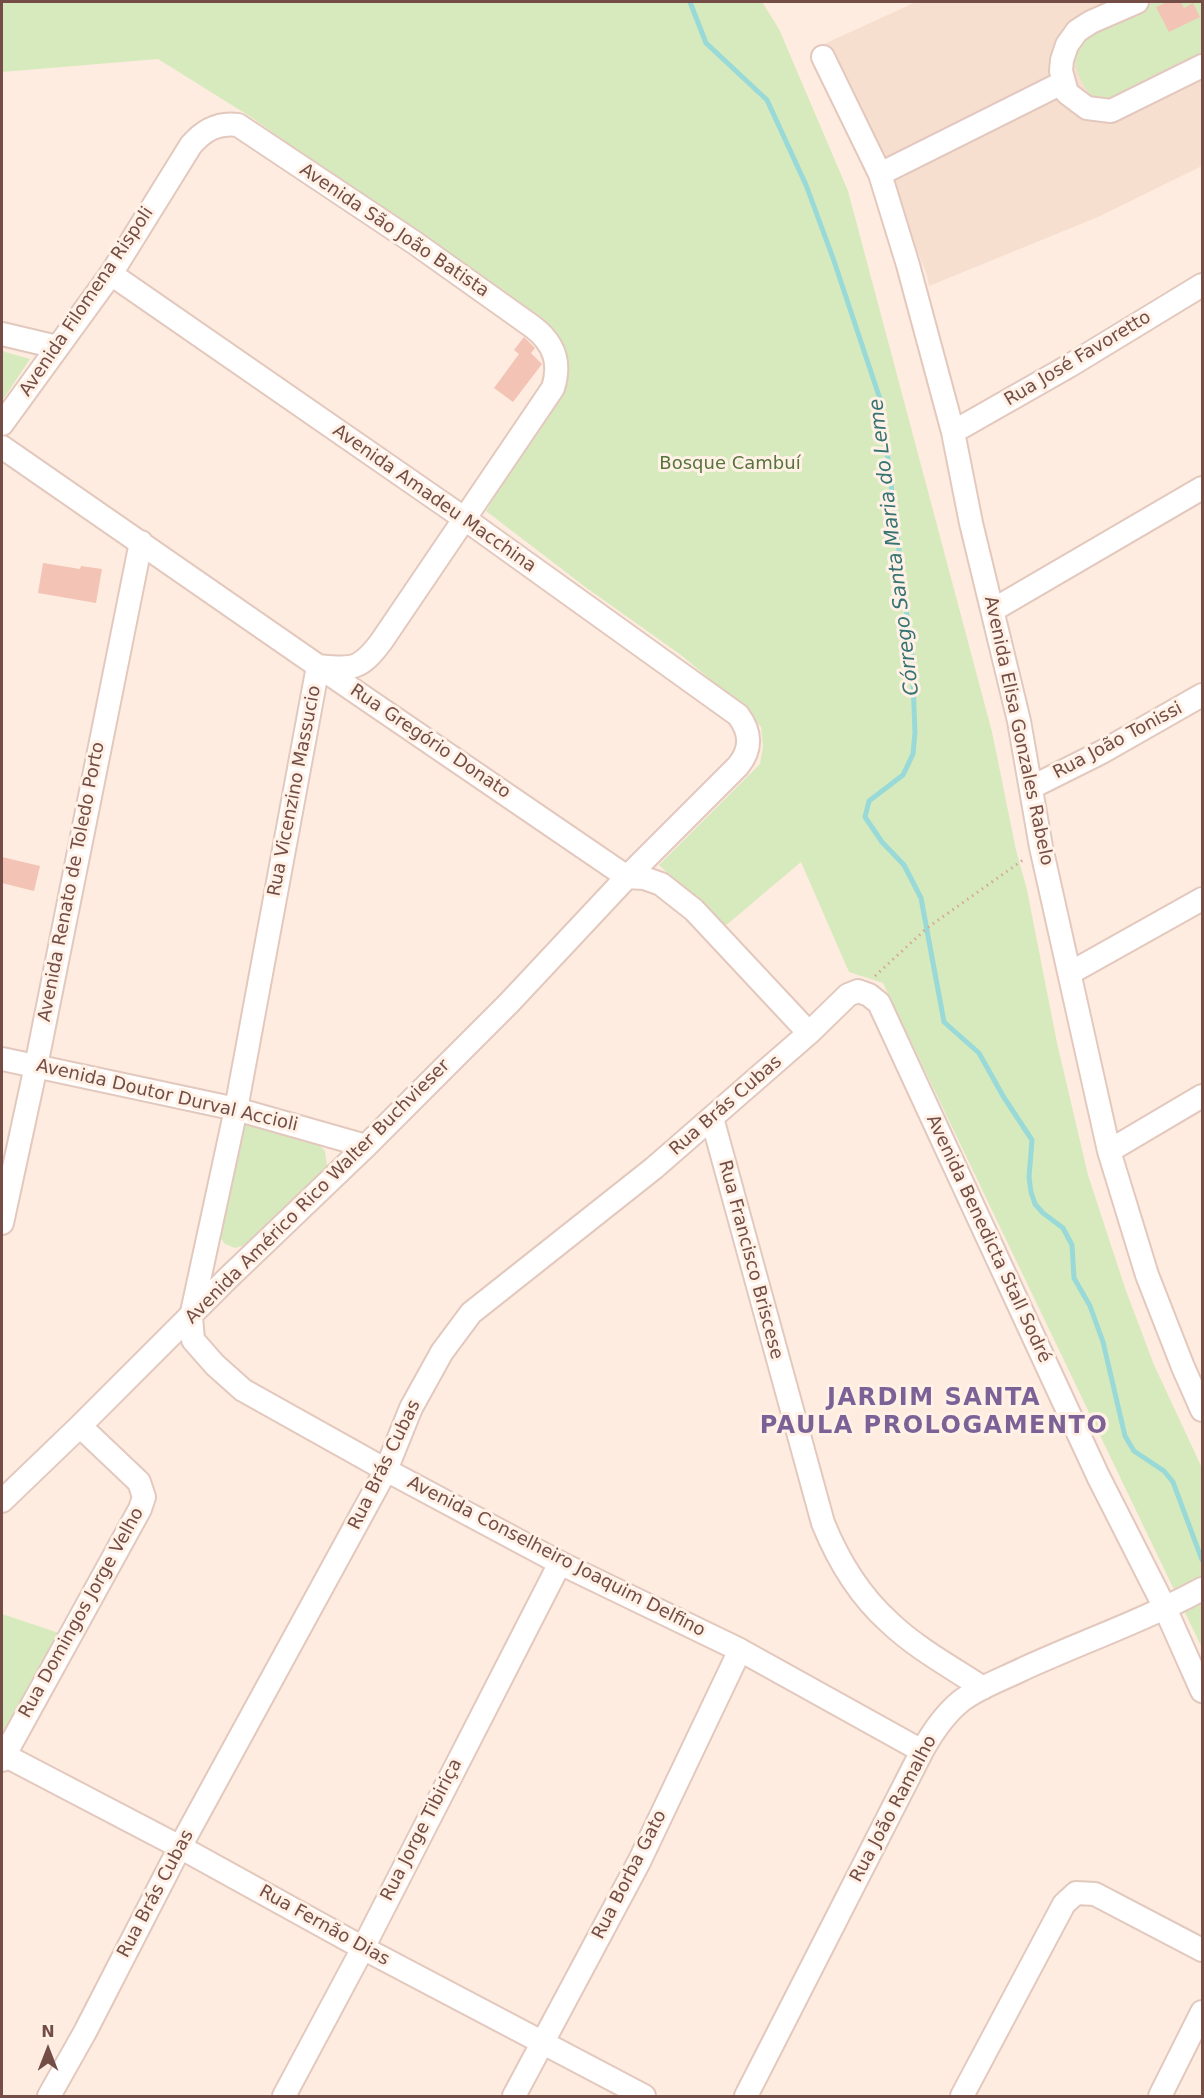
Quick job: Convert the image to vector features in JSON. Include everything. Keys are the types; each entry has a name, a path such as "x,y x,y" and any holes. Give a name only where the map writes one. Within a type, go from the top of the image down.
{"street":[{"path":"1137,2 1091,22 1077,31 1067,45 1062,60 1061,71 1067,93 1081,104 1101,111 1111,111 1203,66"},
{"name":"Avenida Elisa Gonzales Rabelo","path":"823,57 880,174 908,266 953,432 971,524 993,610 1032,787 1041,847 1108,1151 1147,1275 1183,1367 1203,1410"},
{"path":"880,174 1064,82"},
{"name":"Avenida Filomena Rispoli","path":"2,424 111,274 191,145 202,133 218,125"},
{"name":"Avenida São João Batista","path":"218,125 238,125 415,243 538,331 553,348 554,360"},
{"name":"Avenida Amadeu Macchina","path":"111,274 465,519 738,715 748,732"},
{"name":"Rua José Favoretto","path":"953,432 1069,366 1203,285"},
{"path":"2,334 57,347"},
{"name":"Rua Vicenzino Massucio","path":"191,1317 236,1109 318,666 350,669 372,654 553,388 556,378 554,360"},
{"name":"Rua Gregório Donato","path":"2,447 627,877 644,878 661,884 694,910 809,1033"},
{"path":"993,610 1203,488"},
{"name":"Avenida Renato de Toledo Porto","path":"2,1223 36,1066 141,542"},
{"name":"Rua João Tonissi","path":"1032,787 1102,752 1203,695"},
{"name":"Avenida Américo Rico Walter Buchvieser","path":"2,1501 366,1146 509,1003 627,877 738,766 745,758 749,745 748,732"},
{"path":"1070,973 1203,899"},
{"name":"Rua Brás Cubas","path":"49,2097 180,1847 386,1470 411,1408 442,1352 471,1313 654,1168 809,1033 848,995 858,991"},
{"name":"Avenida Benedicta Stall Sodré","path":"858,991 868,994 879,1002 1098,1476 1165,1608 1203,1691"},
{"name":"Avenida Doutor Durval Accioli","path":"2,1059 236,1109 366,1146"},
{"path":"1108,1151 1203,1096"},
{"name":"Rua Francisco Briscese","path":"712,1118 817,1500 830,1539 862,1594 890,1623 983,1688"},
{"name":"Avenida Conselheiro Joaquim Delfino","path":"191,1317 193,1340 215,1365 243,1390 560,1563 740,1650 922,1751"},
{"name":"Rua Domingos Jorge Velho","path":"3,1758 144,1497 139,1482 80,1426"},
{"name":"Rua Jorge Tibiriça","path":"284,2097 560,1563"},
{"name":"Rua João Ramalho","path":"746,2097 933,1732 962,1701 983,1688 1195,1593"},
{"name":"Rua Borba Gato","path":"514,2097 639,1862 740,1650"},
{"name":"Rua Fernão Dias","path":"3,1758 180,1847 363,1948 644,2097"},
{"path":"962,2097 1064,1904 1076,1893 1095,1894 1203,1950"},
{"path":"1160,2097 1203,2012"}],"path":[{"path":"858,991 927,928 1041,847"}],"shaded area":[{"path":"916,2 1202,2 1202,166 1098,217 929,286 927,275 902,213 836,62 824,44"}],"green space":[{"name":"Bosque Cambuí","path":"2,2 762,2 779,29 848,191 992,732 1016,850 1027,890 1057,1043 1088,1175 1125,1288 1154,1365 1202,1468 1202,1648 883,983 849,972 801,862 724,927 659,865 760,764 763,746 761,727 748,711 681,655 588,589 486,511 566,381 566,354 555,330 418,238 251,117 158,59 2,72"},
{"path":"1155,2 1202,2 1202,55 1111,102 1100,100 1088,92 1080,78 1076,62 1078,48 1086,37 1098,28"},
{"path":"2,351 30,359 2,401"},
{"path":"247,1119 315,1141 325,1151 327,1166 246,1245 235,1248 225,1244 218,1235 232,1129"},
{"path":"2,1614 65,1635 2,1746"}],"building":[{"path":"1167,2 1181,2 1184,8 1193,3 1200,17 1169,32 1156,7"},
{"path":"524,337 535,348 531,353 542,364 513,402 494,388 519,354 514,350"},
{"path":"43,563 80,569 81,566 102,569 96,603 38,593"},
{"path":"2,857 40,866 34,891 2,883"}],"waterway":[{"name":"Córrego Santa Maria do Leme","path":"690,2 706,43 767,100 806,185 881,402 912,657 915,733 913,754 903,775 869,801 865,817 882,842 904,865 921,898 944,1022 979,1053 1003,1096 1032,1140 1029,1177 1031,1192 1035,1204 1063,1228 1072,1245 1074,1278 1090,1306 1103,1342 1125,1436 1134,1451 1164,1471 1173,1482 1202,1560"}],"district":[{"name":"JARDIM SANTA PAULA PROLOGAMENTO","path":"934,1413"}]}
